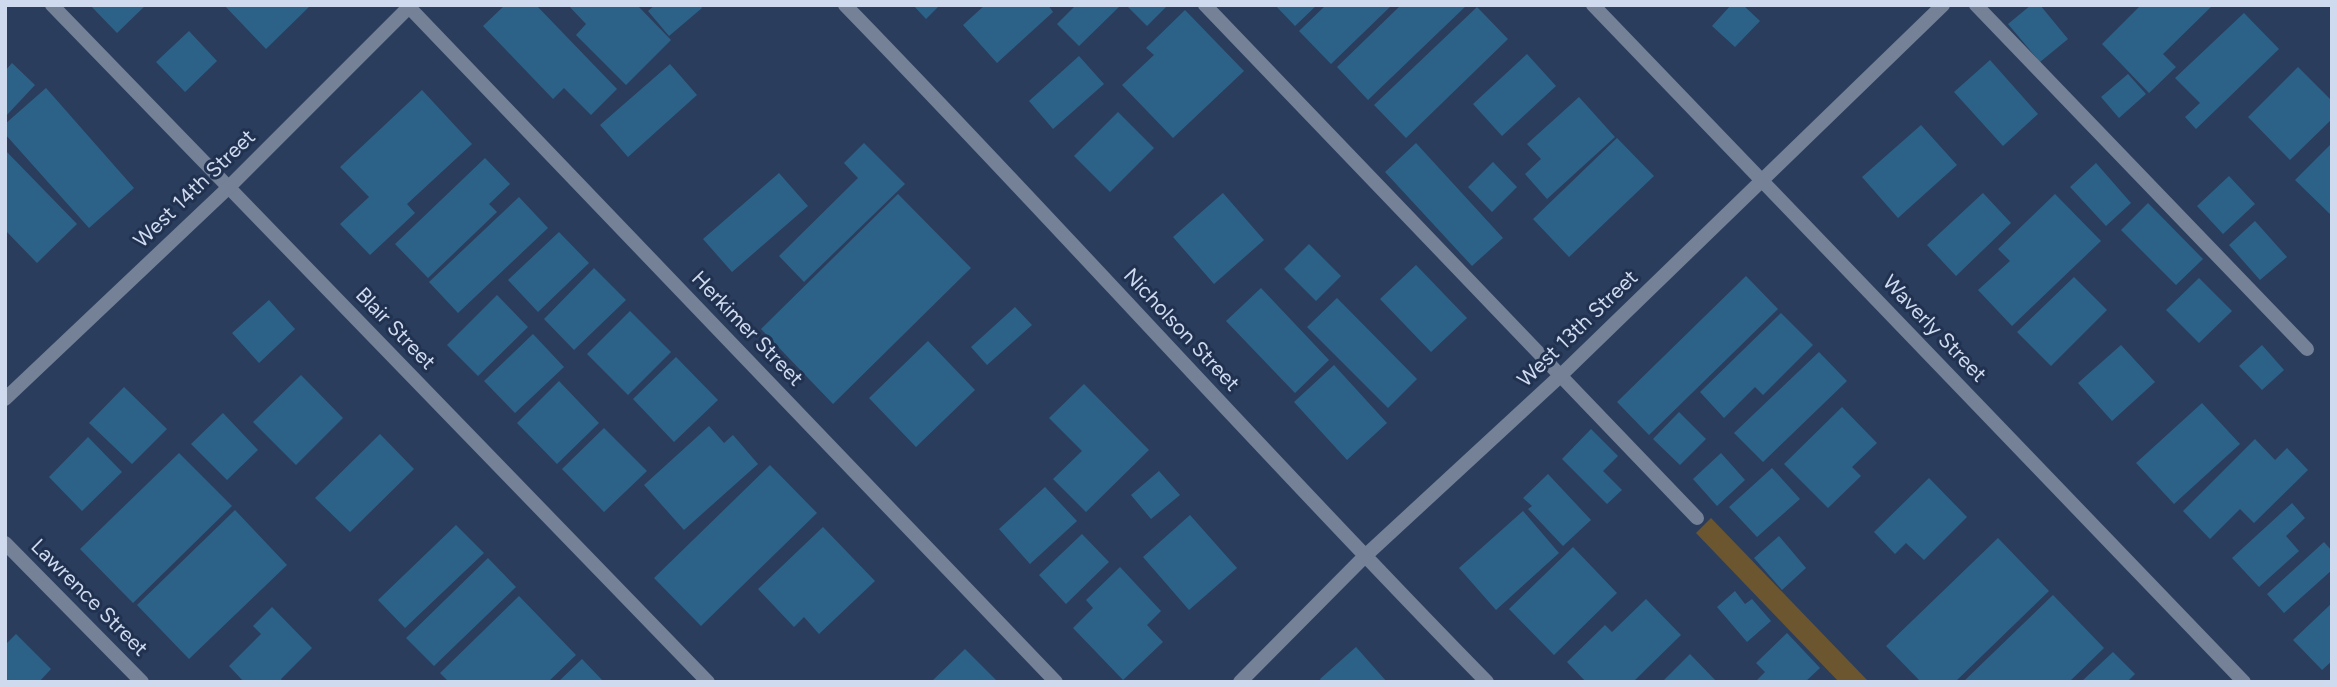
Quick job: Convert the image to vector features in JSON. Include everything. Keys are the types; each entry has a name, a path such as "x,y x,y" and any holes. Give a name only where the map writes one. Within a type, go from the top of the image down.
{"street":[{"name":"Blair Street","path":"52,5 708,682"},
{"name":"Nicholson Street","path":"845,5 1364,557 1487,682"},
{"path":"1205,5 1697,518"},
{"name":"Waverly Street","path":"1593,5 2244,682"},
{"name":"West 13th Street","path":"1240,682 1364,557 1559,377 1943,5"},
{"path":"1976,5 2308,349"},
{"name":"West 14th Street","path":"5,399 229,187 409,6"},
{"name":"Herkimer Street","path":"409,6 1056,682"},
{"name":"Lawrence Street","path":"5,543 142,682"}],"shaded area":[{"path":"1711,518 1869,682 1839,682 1696,533"}],"building":[{"path":"90,5 146,5 117,33"},
{"path":"224,5 311,5 266,49"},
{"path":"505,5 536,5 617,89 591,115 564,88 553,99 483,26"},
{"path":"568,5 637,5 671,40 626,85 576,35 586,24"},
{"path":"655,5 700,5 702,8 669,36 648,11"},
{"path":"913,5 940,5 926,19"},
{"path":"985,5 1048,5 1053,12 997,63 963,25"},
{"path":"1076,5 1121,5 1079,46 1057,24"},
{"path":"1126,5 1168,5 1147,26"},
{"path":"1275,5 1317,5 1295,26"},
{"path":"1326,5 1392,5 1331,64 1299,31"},
{"path":"1401,5 1467,5 1368,100 1337,67"},
{"path":"1731,5 1743,5 1760,21 1735,47 1712,26"},
{"path":"2031,5 2040,5 2068,39 2040,62 2008,24"},
{"path":"2141,5 2213,5 2163,54 2176,67 2149,93 2102,44"},
{"path":"1477,7 1508,39 1406,138 1374,105"},
{"path":"1185,10 1244,71 1173,138 1122,85 1154,55 1146,48"},
{"path":"2244,13 2279,49 2196,129 2185,117 2200,103 2175,78"},
{"path":"189,31 217,61 185,92 156,62"},
{"path":"1527,54 1556,86 1502,136 1473,104"},
{"path":"1079,56 1104,84 1053,129 1029,101"},
{"path":"1990,60 2038,114 2003,146 1954,92"},
{"path":"12,63 35,85 5,117 5,71"},
{"path":"670,64 697,95 628,157 600,125"},
{"path":"2298,67 2332,101 2332,119 2290,160 2248,117"},
{"path":"2128,74 2146,94 2119,118 2101,97"},
{"path":"46,88 134,188 89,228 5,134 5,124"},
{"path":"422,90 472,144 407,204 415,213 370,255 340,224 369,197 340,167"},
{"path":"1579,97 1615,137 1547,199 1525,174 1541,159 1527,144"},
{"path":"1118,112 1154,148 1110,192 1074,156"},
{"path":"1921,125 1957,165 1898,218 1862,177"},
{"path":"1617,138 1654,176 1569,257 1533,219"},
{"path":"864,143 905,184 804,282 779,256 858,178 844,163"},
{"path":"1416,143 1503,238 1472,266 1385,172"},
{"path":"2332,143 2332,216 2295,180"},
{"path":"5,150 77,224 37,263 5,230"},
{"path":"485,158 510,184 489,204 497,212 428,278 395,244"},
{"path":"1493,162 1517,187 1492,212 1468,187"},
{"path":"2096,163 2131,203 2106,226 2070,187"},
{"path":"779,173 808,206 732,272 703,239"},
{"path":"2229,176 2255,204 2223,234 2197,206"},
{"path":"1223,193 1264,240 1214,284 1173,237"},
{"path":"1983,193 2011,223 1956,276 1927,245"},
{"path":"898,194 971,268 833,404 761,329"},
{"path":"2055,194 2101,241 2012,326 1978,290 2010,261 1998,249"},
{"path":"519,197 548,228 458,313 429,282"},
{"path":"2148,203 2203,259 2176,285 2121,230"},
{"path":"2255,221 2287,257 2260,280 2229,245"},
{"path":"559,232 589,263 538,312 508,280"},
{"path":"1309,244 1341,276 1316,301 1284,269"},
{"path":"1416,265 1467,318 1431,352 1380,299"},
{"path":"594,268 626,300 574,350 544,319"},
{"path":"1746,276 1778,309 1649,435 1617,402"},
{"path":"2074,277 2107,310 2051,366 2017,332"},
{"path":"2199,278 2232,311 2199,343 2166,310"},
{"path":"1261,288 1329,360 1295,393 1226,321"},
{"path":"497,295 528,327 478,376 447,345"},
{"path":"1337,298 1417,379 1388,408 1307,327"},
{"path":"269,300 295,329 259,363 232,333"},
{"path":"1015,307 1032,325 987,365 971,347"},
{"path":"630,311 671,352 628,395 587,354"},
{"path":"1781,313 1813,345 1763,395 1755,387 1724,418 1700,392"},
{"path":"533,334 564,367 515,413 484,381"},
{"path":"928,341 975,390 916,447 869,398"},
{"path":"2121,345 2155,382 2112,421 2078,383"},
{"path":"2262,345 2284,370 2262,390 2239,366"},
{"path":"1819,352 1847,381 1763,462 1734,433"},
{"path":"676,357 718,400 674,442 633,399"},
{"path":"1334,365 1387,423 1347,460 1294,402"},
{"path":"301,375 343,418 296,465 253,422"},
{"path":"559,381 599,423 557,464 517,423"},
{"path":"1084,384 1149,450 1086,512 1053,479 1082,451 1049,418"},
{"path":"124,387 167,429 132,464 89,423"},
{"path":"2202,403 2240,444 2174,504 2136,463"},
{"path":"1842,407 1877,443 1852,467 1861,476 1828,508 1784,464"},
{"path":"1679,412 1706,439 1680,465 1653,439"},
{"path":"223,413 258,450 227,480 191,444"},
{"path":"709,426 724,443 733,435 758,464 684,530 644,485"},
{"path":"604,428 647,471 604,512 562,469"},
{"path":"1591,429 1618,456 1603,471 1622,490 1607,504 1562,459"},
{"path":"380,434 414,469 350,532 315,498"},
{"path":"88,437 122,472 82,511 49,477"},
{"path":"2255,439 2275,460 2287,448 2308,470 2254,523 2240,509 2210,539 2183,511"},
{"path":"179,453 232,506 133,603 80,549"},
{"path":"1721,453 1745,480 1717,506 1693,479"},
{"path":"770,465 817,513 701,626 654,578"},
{"path":"1772,468 1800,499 1757,537 1729,507"},
{"path":"1159,471 1180,495 1151,519 1131,495"},
{"path":"1548,474 1591,520 1563,546 1528,509 1532,506 1523,498"},
{"path":"1929,478 1967,517 1924,560 1906,543 1895,554 1874,532"},
{"path":"1045,487 1077,521 1030,564 999,529"},
{"path":"2292,503 2305,518 2286,536 2299,551 2259,587 2232,558"},
{"path":"235,510 287,565 189,659 137,605"},
{"path":"1523,511 1559,553 1496,610 1459,568"},
{"path":"1190,515 1237,568 1189,610 1143,557"},
{"path":"456,525 484,553 405,628 378,600"},
{"path":"823,527 875,581 819,634 804,617 794,627 758,589"},
{"path":"1082,534 1109,562 1066,604 1039,575"},
{"path":"1779,536 1806,568 1782,590 1754,558"},
{"path":"1998,538 2049,591 1955,682 1921,682 1886,646"},
{"path":"2324,542 2332,551 2332,570 2284,613 2267,594"},
{"path":"1573,547 1617,593 1554,655 1509,609"},
{"path":"488,558 516,587 434,666 406,638"},
{"path":"1120,567 1161,611 1147,625 1163,642 1123,680 1073,628 1093,608 1086,600"},
{"path":"1735,591 1745,604 1752,599 1771,621 1747,642 1717,607"},
{"path":"2053,595 2104,648 2069,682 1963,682"},
{"path":"519,596 576,655 548,682 449,682 440,673"},
{"path":"1646,599 1681,635 1633,682 1586,682 1567,662 1605,625 1612,632"},
{"path":"2332,603 2332,661 2322,670 2293,640"},
{"path":"272,607 312,648 281,679 283,682 244,682 229,666 261,634 253,626"},
{"path":"1787,633 1820,668 1805,682 1755,682 1765,672 1756,663"},
{"path":"16,634 51,669 39,682 5,682 5,645"},
{"path":"1356,647 1387,682 1322,682 1320,679"},
{"path":"965,649 998,682 931,682"},
{"path":"2113,652 2135,674 2127,682 2081,682"},
{"path":"1690,654 1717,682 1662,682"},
{"path":"582,659 604,682 558,682"}]}
